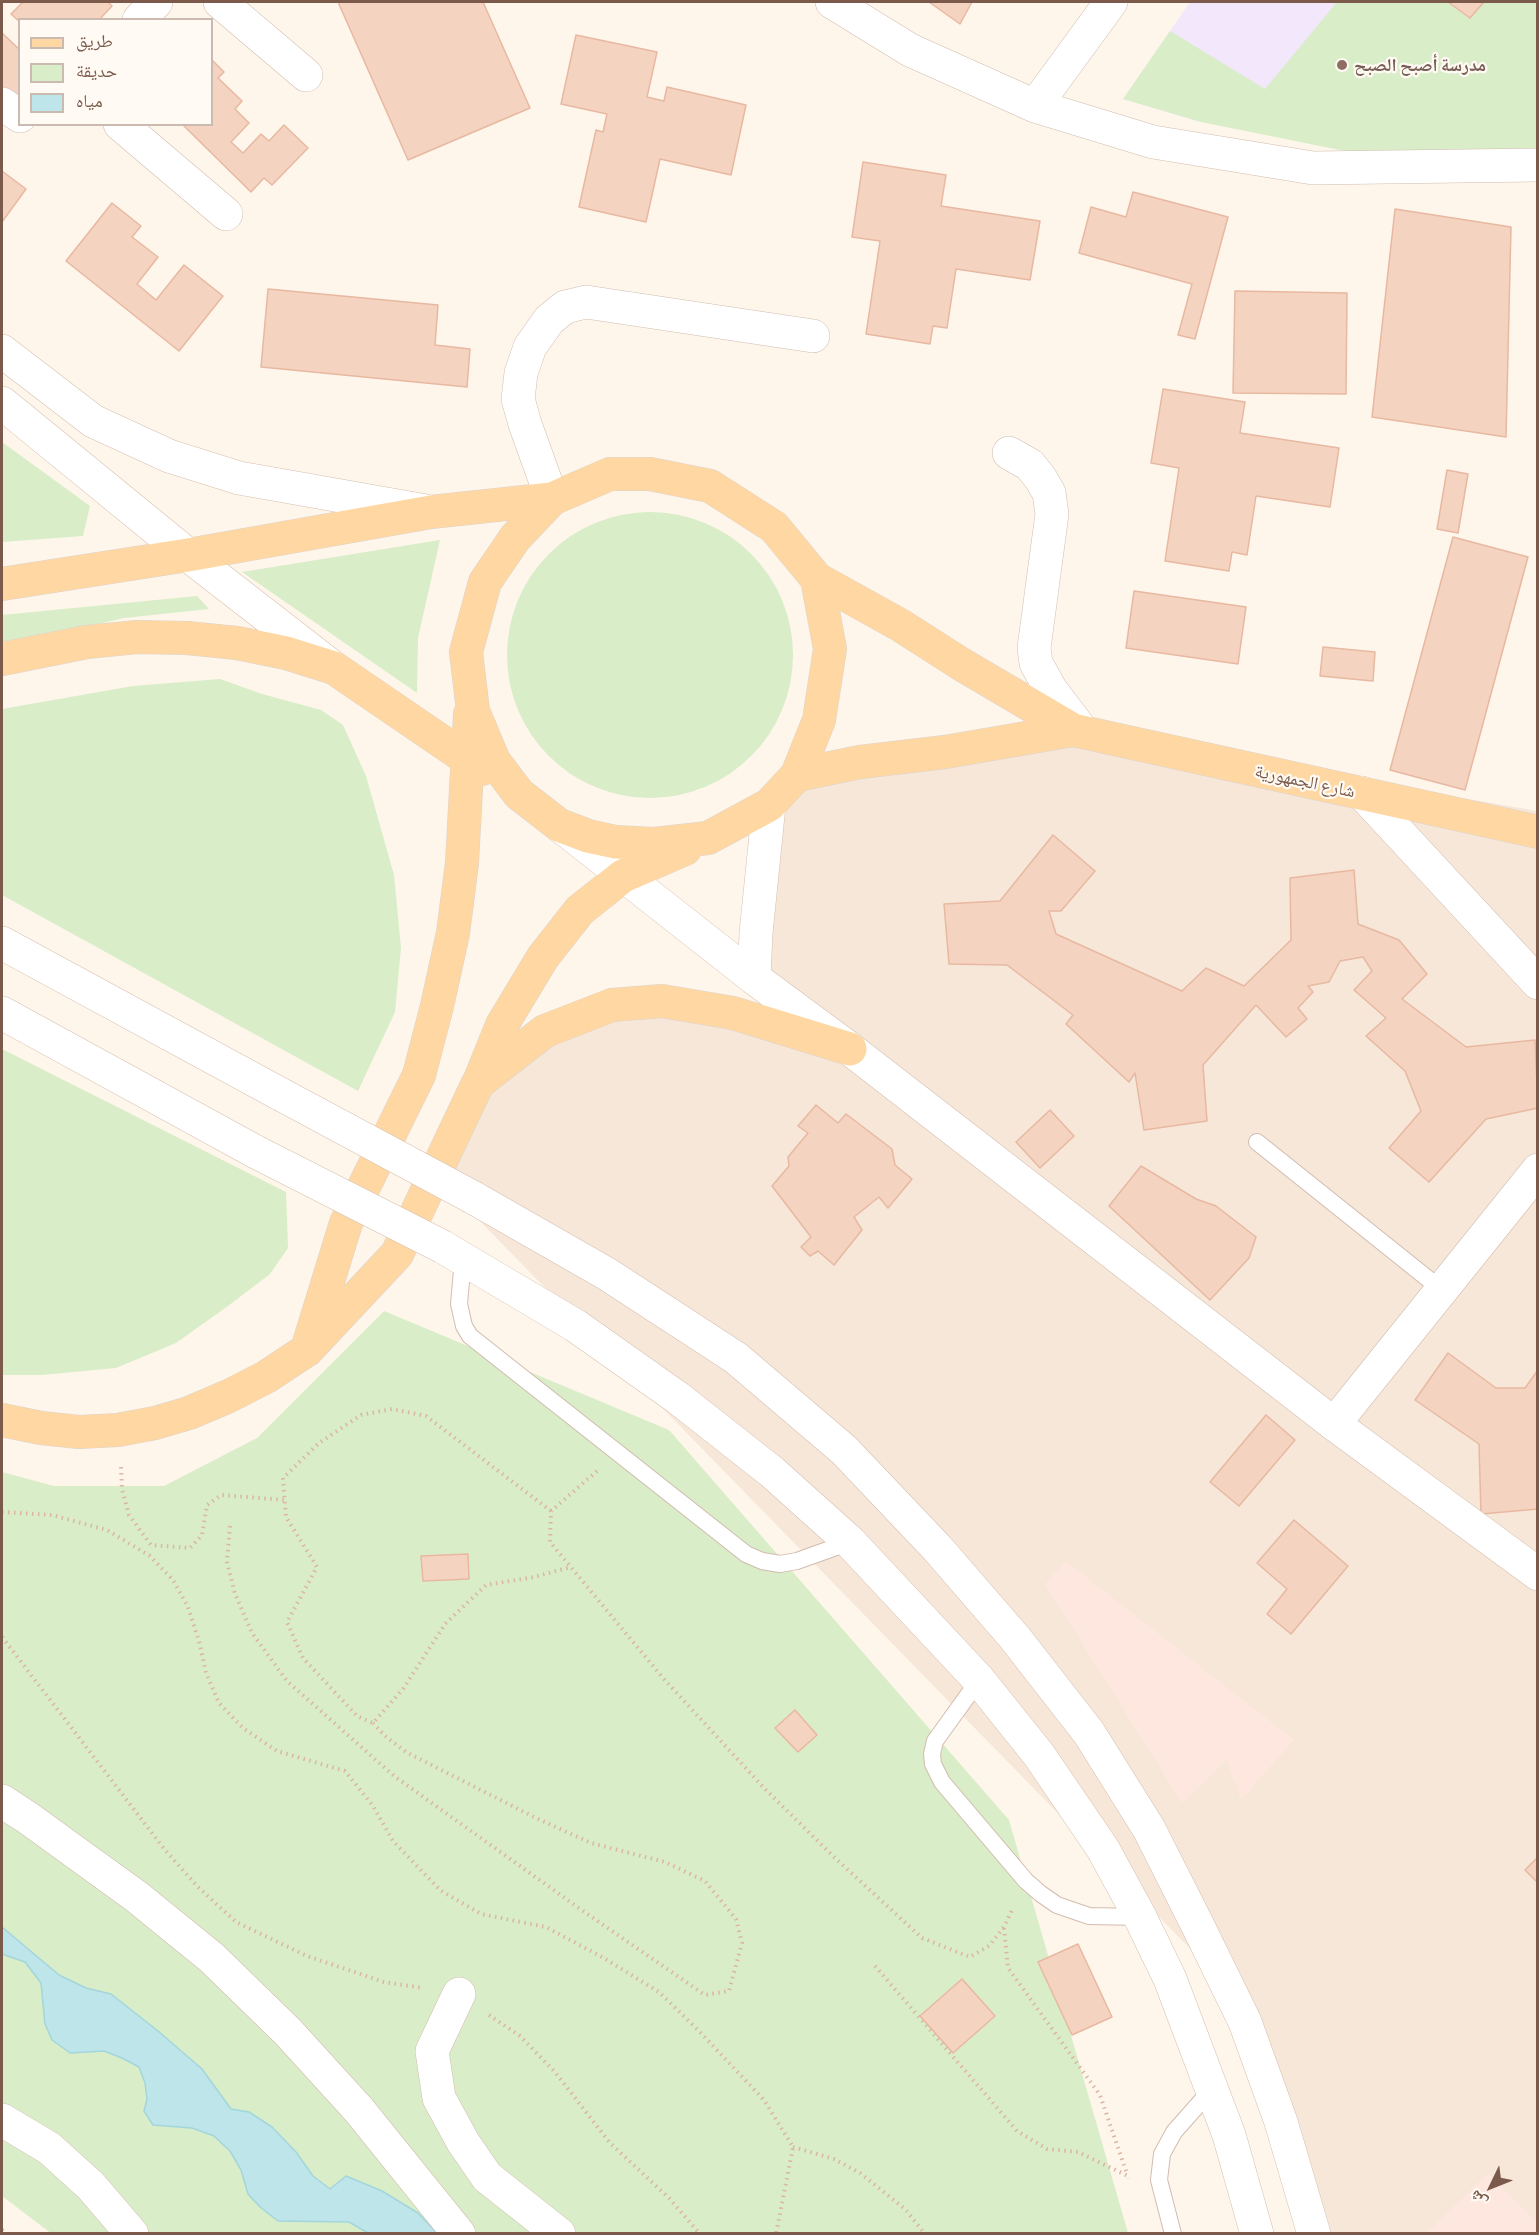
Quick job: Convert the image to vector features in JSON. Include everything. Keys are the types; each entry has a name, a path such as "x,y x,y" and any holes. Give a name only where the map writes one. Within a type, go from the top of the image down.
{"main road":[{"path":"2,584 188,555 431,512 552,499 610,474 650,474 710,486 774,527 817,579 830,650 819,720 797,775 769,805 708,838 623,876 580,910 543,957 502,1025 478,1083 397,1254 307,1350 266,1377 189,1413 155,1423 118,1430 79,1432 2,1420"},
{"path":"519,794 494,761 473,711 466,652 485,582 515,538 552,499"},
{"name":"شارع الجمهورية","path":"817,579 1078,730 1538,832"},
{"path":"2,659 87,642 137,638 187,638 247,645 286,653 334,668 519,794 559,825 588,836 616,842 654,844 708,838"},
{"path":"307,1350 346,1223 419,1075 437,1006 453,933 462,863 471,699"},
{"name":"شارع الجمهورية","path":"797,775 860,762 945,752 1078,730"},
{"path":"478,1083 545,1031 612,1005 662,1001 733,1013 850,1049"}],"street":[{"path":"141,18 156,2"},
{"path":"220,2 306,75"},
{"path":"832,2 910,50 1035,106 1153,142 1312,168 1538,165"},
{"path":"1035,106 1111,2"},
{"path":"2,104 18,115"},
{"path":"122,126 226,214"},
{"path":"552,499 518,399 521,373 531,347 549,320 565,307 586,302 813,336"},
{"path":"2,351 93,421 169,456 239,478 431,512"},
{"path":"2,403 188,555 334,668"},
{"path":"1009,453 1030,465 1041,478 1049,493 1052,514 1034,648 1036,663 1078,730"},
{"path":"1362,793 1538,983"},
{"path":"754,978 756,933 769,805"},
{"path":"559,825 754,978 850,1049 1334,1424 1538,1574"},
{"path":"2,943 474,1198 608,1274 736,1358 844,1450 938,1550 1015,1638 1089,1732 1149,1829 1245,2022 1281,2122 1314,2234"},
{"path":"2,1014 256,1152 453,1253 576,1326 678,1398 772,1472 850,1542 979,1680 1039,1755 1103,1849 1170,1979 1229,2135 1257,2234"},
{"path":"1334,1424 1538,1170"},
{"path":"2,1801 137,1897 212,1958 288,2032 359,2110 459,2234"},
{"path":"459,1994 432,2051 439,2097 463,2142 487,2177 559,2234"},
{"path":"2,2120 49,2148 91,2186 132,2234"}],"lane":[{"path":"1257,1142 1442,1290"},
{"path":"453,1253 459,1304 464,1326 470,1336 746,1554 762,1561 780,1564 797,1561 850,1542"},
{"path":"979,1680 935,1741 932,1754 933,1764 942,1782 1026,1881 1041,1894 1072,1912 1089,1916 1140,1917"},
{"path":"1173,2234 1160,2180 1159,2167 1162,2154 1174,2132 1212,2089"}],"path":[{"path":"230,1526 227,1562 235,1594 252,1634 287,1681 394,1776 592,1918 705,1995 729,1991 742,1943 736,1919 705,1881 665,1862 591,1843 536,1818 406,1752 385,1736 373,1723 357,1716 303,1658 287,1622 317,1566 286,1516 283,1478 319,1443 361,1415 392,1409 426,1416 551,1511"},
{"path":"118,1430 122,1489 129,1515 151,1545 190,1548 202,1535 207,1504 221,1496 285,1500"},
{"path":"618,1453 551,1511 550,1542 663,1678 764,1788 835,1858 922,1938 970,1957 989,1946 1004,1927 1026,1881"},
{"path":"2,1512 52,1515 107,1530 150,1556 173,1580 188,1607 206,1673 219,1702 243,1728 277,1751 345,1771 373,1806 393,1841 440,1890 481,1914 546,1927 659,1992 764,2100 793,2147 834,2159 860,2173 905,2209 925,2234"},
{"path":"373,1723 403,1689 445,1624 486,1585 534,1577 571,1567"},
{"path":"2,1637 165,1850 198,1887 236,1922 307,1956 384,1982 459,1994 520,2036 555,2072 610,2143 669,2198 700,2234"},
{"path":"1004,1927 1008,1968 1100,2095 1130,2185"},
{"path":"875,1966 1017,2131 1047,2149 1078,2152 1128,2176 1159,2167"},
{"path":"776,2234 793,2147"},
{"path":"2,2230 6,2234"}],"shaded area":[{"path":"1190,2 1537,2 1201,122 1123,99"},
{"path":"1074,730 1537,811 1537,2233 1320,2233 1247,2007 435,1175 479,1085 613,1007 848,1051 758,975 774,806 799,778"},
{"path":"1066,1561 1294,1740 1241,1800 1227,1760 1182,1803 1045,1584"},
{"path":"1488,2173 1537,2223 1537,2233 1427,2233"}],"green space":[{"name":"مدرسة أصبح الصبح","path":"1337,2 1448,2 1470,18 1484,2 1537,2 1537,150 1429,168 1201,122 1123,99 1170,31 1265,89"},
{"path":"2,442 90,506 83,536 2,542"},
{"path":"650,512 678,515 705,523 729,536 751,554 769,576 782,600 790,627 793,655 790,683 782,710 769,734 751,756 729,774 705,787 678,795 650,798 622,795 595,787 571,774 549,756 531,734 518,710 510,683 507,655 510,627 518,600 531,576 549,554 571,536 595,523 622,515"},
{"path":"440,540 418,638 417,693 242,572"},
{"path":"197,596 209,609 124,618 2,647 2,615"},
{"path":"220,679 262,694 321,710 343,725 366,776 394,875 401,948 395,1012 358,1091 2,895 2,709 133,686"},
{"path":"2,1049 286,1192 288,1248 270,1274 176,1343 116,1368 42,1375 2,1375"},
{"path":"384,1311 669,1430 1009,1820 1128,2233 52,2234 2,2196 2,1472 54,1486 164,1486 257,1438"}],"water":[{"path":"2,1927 59,1975 86,1988 111,1994 158,2031 202,2069 231,2109 249,2112 272,2127 296,2152 313,2176 330,2189 346,2176 382,2191 418,2213 437,2233 368,2233 349,2222 278,2221 248,2194 241,2170 230,2151 214,2136 192,2128 153,2125 144,2111 147,2099 145,2083 139,2067 104,2051 70,2053 52,2040 45,2024 41,1983 25,1962 2,1954"}],"building":[{"path":"23,2 108,2 112,6 101,18 18,18 18,20 11,14"},
{"path":"338,2 483,2 530,108 408,160"},
{"path":"929,2 972,2 960,24"},
{"path":"1448,2 1484,2 1470,18"},
{"path":"2,33 18,48 18,102 2,87"},
{"path":"576,35 657,52 647,97 664,101 667,87 746,105 731,175 660,159 646,222 579,207 596,130 603,132 607,114 561,104"},
{"path":"213,61 224,72 218,78 242,101 235,109 249,123 231,142 243,153 261,134 269,141 284,125 308,148 272,185 264,178 251,192 184,126 213,126"},
{"path":"863,162 946,175 941,206 1040,221 1030,280 956,269 947,328 933,326 930,344 866,334 880,241 852,237"},
{"path":"2,171 26,189 2,222"},
{"path":"1133,192 1228,217 1195,339 1178,335 1192,284 1079,253 1091,207 1126,217"},
{"path":"112,203 141,226 132,237 158,257 137,284 156,300 184,265 223,296 179,351 66,261"},
{"path":"1395,209 1511,227 1506,437 1372,417"},
{"path":"268,289 438,305 435,345 470,349 467,387 261,367"},
{"path":"1235,291 1347,293 1346,394 1233,393"},
{"path":"1163,389 1245,402 1240,433 1339,448 1330,507 1256,496 1247,555 1232,552 1229,571 1165,561 1179,468 1151,463"},
{"path":"1447,470 1468,474 1458,533 1437,529"},
{"path":"1453,537 1528,557 1465,790 1390,770"},
{"path":"1134,591 1246,607 1238,664 1126,648"},
{"path":"1323,647 1375,652 1373,681 1320,676"},
{"path":"1053,835 1095,871 1061,911 1049,911 1056,934 1182,991 1206,968 1244,986 1291,940 1290,878 1354,870 1358,924 1399,940 1427,974 1402,999 1466,1047 1535,1040 1538,1108 1486,1119 1429,1182 1389,1148 1421,1111 1405,1071 1366,1036 1386,1018 1354,990 1372,971 1363,957 1340,961 1329,982 1308,986 1313,992 1298,1008 1307,1019 1286,1037 1256,1005 1203,1065 1207,1121 1144,1130 1135,1073 1129,1082 1066,1024 1073,1015 1007,965 949,964 944,904 1000,901"},
{"path":"816,1105 838,1123 846,1114 892,1149 895,1165 912,1179 888,1208 879,1197 854,1217 862,1230 834,1265 818,1251 810,1256 801,1247 811,1237 772,1186 789,1166 788,1157 808,1133 798,1126"},
{"path":"1050,1110 1074,1136 1040,1168 1016,1142"},
{"path":"1141,1166 1196,1199 1216,1206 1256,1237 1249,1258 1210,1300 1109,1206"},
{"path":"1448,1353 1496,1388 1525,1388 1538,1370 1538,1509 1481,1514 1479,1444 1415,1400"},
{"path":"1266,1415 1295,1440 1239,1506 1210,1482"},
{"path":"1294,1520 1348,1566 1291,1634 1267,1614 1287,1589 1257,1563"},
{"path":"468,1554 469,1579 423,1581 421,1556"},
{"path":"795,1710 817,1735 798,1752 775,1728"},
{"path":"1538,1857 1538,1883 1525,1870"},
{"path":"1078,1944 1112,2017 1072,2035 1038,1962"},
{"path":"962,1979 995,2016 953,2053 920,2016"}],"place":[{"name":"مدرسة أصبح الصبح","path":"1342,65"}]}
